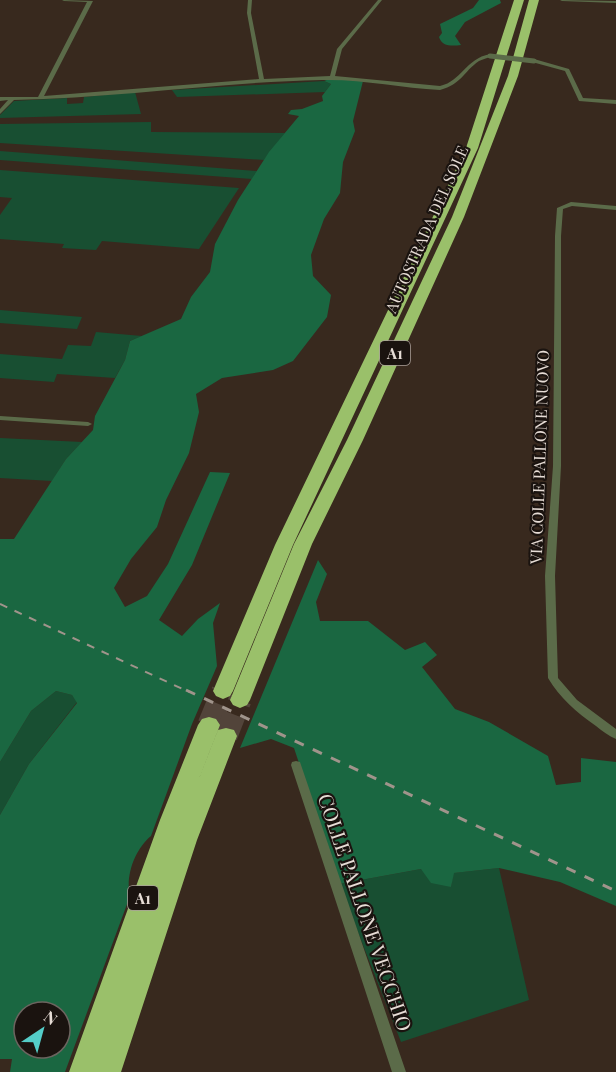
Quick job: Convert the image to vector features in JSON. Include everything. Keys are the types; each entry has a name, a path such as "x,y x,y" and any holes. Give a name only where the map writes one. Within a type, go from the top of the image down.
{"highway":[{"name":"AUTOSTRADA DEL SOLE","path":"223,690 284,545 472,148 519,0"},
{"name":"AUTOSTRADA DEL SOLE","path":"240,700 303,544 356,440 458,217 513,76 534,0"},
{"name":"A1","path":"82,1072 171,820 217,730 186,840 108,1072"}],"street":[{"path":"40,98 91,0 64,0"},
{"path":"250,0 249,14 262,81"},
{"path":"332,78 340,50 380,0"},
{"path":"562,0 616,2"},
{"path":"0,99 332,78 386,85 446,87 452,86 475,60 490,56 534,61 567,70 576,85 580,100 616,102"},
{"path":"0,112 12,99"},
{"name":"VIA COLLE PALLONE NUOVO","path":"616,208 573,204 560,208 557,466 550,576 553,678 567,699 616,735"},
{"path":"0,418 88,424"},
{"name":"COLLE PALLONE VECCHIO","path":"296,765 399,1072"}],"green space":[{"path":"479,0 500,0 501,3 465,22 455,36 461,45 451,46 442,43 439,37 442,33 440,24 473,8"},
{"path":"332,78 363,81 353,121 355,131 343,162 340,193 324,219 311,255 313,276 331,295 327,317 293,361 273,370 222,378 196,394 199,412 189,453 166,500 157,527 131,559 114,588 125,607 147,596 168,564 210,472 230,473 192,565 159,620 182,636 198,619 220,603 213,623 217,666 192,724 151,836 140,848 133,863 129,880 130,896 72,1053 72,1000 12,1000 12,1059 0,1059 0,815 29,764 77,703 72,695 56,691 31,711 0,762 0,539 14,539 66,459 93,430 95,416 125,360 130,341 181,319 191,297 210,272 215,244 238,200 269,152 299,116 288,114 291,110 302,109 323,101 322,96 331,84 324,81"},
{"path":"324,81 331,84 325,92 177,97 172,90"},
{"path":"135,92 141,114 0,118 0,115 14,101 67,98 67,104 83,103 84,97"},
{"path":"151,122 151,132 285,133 264,160 0,143 0,124"},
{"path":"0,151 257,171 252,179 0,160"},
{"path":"0,170 239,188 199,249 102,241 96,250 62,248 64,244 0,239 0,215 12,198 0,197"},
{"path":"0,310 82,317 77,329 0,323"},
{"path":"96,332 142,336 130,341 125,360 115,378 57,374 54,382 0,378 0,354 62,359 68,345 91,346"},
{"path":"0,438 82,442 66,459 52,481 0,478"},
{"path":"318,560 327,574 316,602 320,621 368,621 405,650 425,642 437,655 422,667 455,709 489,722 548,756 556,785 581,782 581,758 616,762 616,906 560,882 499,868 454,873 451,887 431,883 421,869 339,884 294,748 271,739 240,748"},
{"path":"56,691 72,695 77,702 29,764 0,815 0,762 31,711"},
{"path":"499,868 529,1000 401,1042 339,884 421,869 451,887 453,873"},
{"path":"12,1059 69,1060 65,1072 10,1072"}],"tunnel":[{"path":"209,725 223,691"},
{"path":"226,736 240,700"}],"railway":[{"path":"0,604 189,692"},
{"path":"186,690 616,891"}]}
